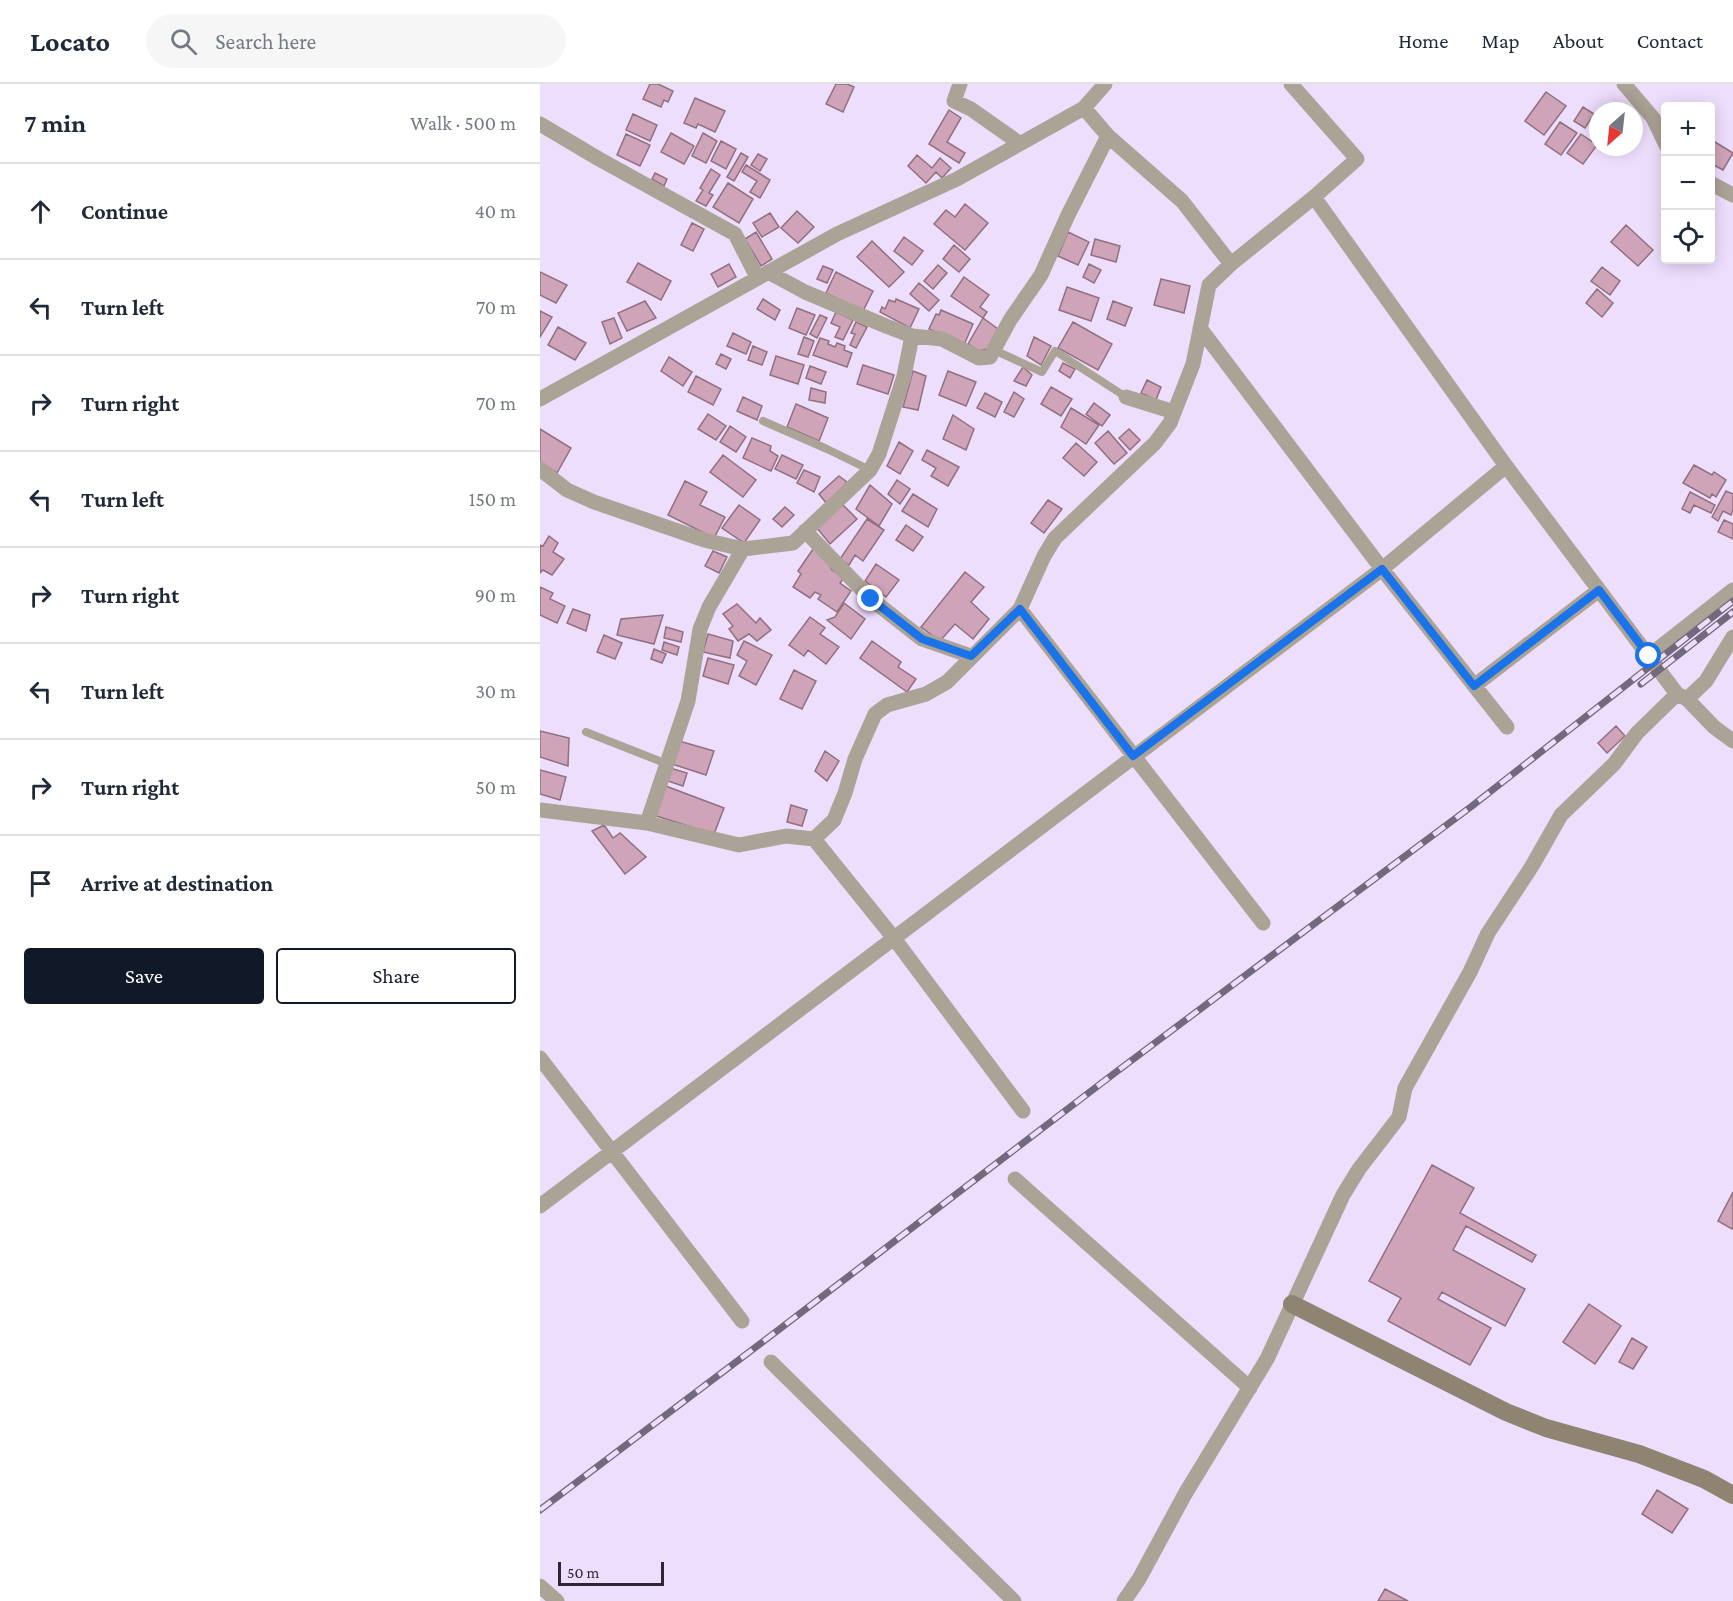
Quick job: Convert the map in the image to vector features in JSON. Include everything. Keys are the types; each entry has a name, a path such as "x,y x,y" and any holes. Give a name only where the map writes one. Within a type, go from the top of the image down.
{"street":[{"path":"960,84 954,101 1019,143"},
{"path":"540,399 837,234 957,179 1084,108 1105,84"},
{"path":"814,839 834,820 855,759 874,714 887,705 926,694 947,681 1020,609 1044,556 1055,538 1155,443 1170,423 1193,364 1209,285 1357,159 1291,84"},
{"path":"1624,84 1653,118 1661,136"},
{"path":"1084,108 1108,136 1182,201 1231,264"},
{"path":"540,124 735,234 763,274 912,336 942,339 979,358 990,357 1010,320 1041,275 1108,136"},
{"path":"1715,186 1733,195"},
{"path":"1314,197 1506,466 1649,656 1682,697 1714,727 1733,741"},
{"path":"1200,328 1382,569 1507,727"},
{"path":"540,469 567,490 594,502 704,540 743,549 793,543 870,470 883,443 904,376 912,336"},
{"path":"1126,397 1174,412"},
{"path":"540,1206 1382,569 1506,466"},
{"path":"805,531 871,599 922,639 971,656"},
{"path":"647,823 688,700 700,630 709,607 743,549"},
{"path":"1474,686 1599,590"},
{"path":"1649,656 1733,590"},
{"path":"1020,609 1263,923"},
{"path":"1124,1601 1139,1579 1185,1494 1267,1359 1343,1196 1359,1168 1399,1117 1405,1088 1470,972 1488,933 1532,867 1561,815 1614,764 1637,733 1706,681 1733,637"},
{"path":"540,810 647,823 739,845 786,836 814,839 893,937 1023,1111"},
{"path":"540,1058 742,1321"},
{"path":"1015,1179 1250,1388"},
{"path":"1292,1304 1506,1412 1546,1428 1639,1454 1704,1479 1733,1495"},
{"path":"771,1362 1014,1601"},
{"path":"540,1586 557,1601"}],"lane":[{"path":"994,350 1042,372 1055,351 1126,397"},
{"path":"763,421 827,448 870,470"},
{"path":"586,732 667,764"}],"building":[{"path":"650,84 658,84 673,91 668,102 664,100 661,107 643,99"},
{"path":"836,84 847,84 854,87 843,112 826,104"},
{"path":"1546,92 1566,106 1544,135 1525,121"},
{"path":"695,98 725,111 715,132 698,124 696,128 684,123"},
{"path":"1583,107 1589,111 1589,122 1585,128 1574,121"},
{"path":"949,110 961,118 947,142 965,153 959,163 929,144"},
{"path":"633,114 657,125 650,141 626,130"},
{"path":"1560,122 1577,133 1561,155 1545,144"},
{"path":"671,133 694,146 684,164 661,152"},
{"path":"703,133 717,141 706,163 692,156"},
{"path":"626,134 650,145 640,166 617,155"},
{"path":"1581,134 1589,140 1589,156 1583,164 1567,153"},
{"path":"721,141 736,149 726,169 711,161"},
{"path":"1715,142 1733,153 1723,170 1715,166"},
{"path":"741,153 748,157 734,181 727,177"},
{"path":"758,154 767,159 760,171 751,165"},
{"path":"917,155 932,168 940,158 951,168 942,178 936,172 926,183 908,166"},
{"path":"746,165 770,180 760,198 750,192 757,181 742,172"},
{"path":"711,169 720,175 709,193 713,195 706,206 696,201 703,190 700,188"},
{"path":"655,173 667,179 664,186 652,179"},
{"path":"728,183 753,199 739,223 713,207"},
{"path":"965,204 988,223 965,250 934,224 946,210 955,217"},
{"path":"797,211 814,227 798,243 781,228"},
{"path":"770,213 779,227 762,237 753,223"},
{"path":"692,223 704,229 693,251 681,245"},
{"path":"1626,225 1653,250 1638,266 1611,242"},
{"path":"756,232 772,259 761,266 745,239"},
{"path":"1068,232 1089,242 1078,265 1058,256"},
{"path":"904,237 923,251 912,265 894,251"},
{"path":"1095,239 1120,246 1116,262 1091,255"},
{"path":"872,241 904,272 889,287 857,257"},
{"path":"954,245 970,259 959,272 943,259"},
{"path":"638,263 671,281 661,300 627,282"},
{"path":"729,264 736,277 718,287 711,274"},
{"path":"1089,264 1101,270 1094,283 1083,277"},
{"path":"938,265 947,273 933,289 924,281"},
{"path":"823,266 833,270 827,283 817,279"},
{"path":"1602,267 1620,281 1610,295 1591,281"},
{"path":"540,272 567,285 556,303 540,295"},
{"path":"836,272 873,291 863,311 826,293"},
{"path":"964,277 989,295 980,307 987,312 983,318 951,296"},
{"path":"1161,279 1190,286 1184,313 1154,305"},
{"path":"919,283 939,300 929,311 910,294"},
{"path":"1067,287 1099,298 1091,321 1059,310"},
{"path":"1597,289 1613,303 1602,317 1586,303"},
{"path":"763,299 780,310 775,320 757,309"},
{"path":"896,299 919,309 910,328 880,312 882,307 885,309 889,300 895,302"},
{"path":"645,301 656,318 627,331 618,313"},
{"path":"1113,301 1132,308 1125,326 1107,319"},
{"path":"797,308 815,315 806,335 789,328"},
{"path":"941,310 973,324 964,345 929,329 936,314 939,315"},
{"path":"540,311 552,317 540,337"},
{"path":"836,312 853,320 843,340 835,337 840,327 831,323"},
{"path":"820,315 827,318 817,338 810,334"},
{"path":"614,318 622,338 610,344 602,322"},
{"path":"983,318 998,329 987,349 979,351 968,344"},
{"path":"856,322 867,327 856,348 850,345 855,334 851,333"},
{"path":"1073,322 1112,344 1098,370 1058,348"},
{"path":"558,327 586,343 575,360 548,345"},
{"path":"733,333 751,342 746,354 727,346"},
{"path":"804,337 814,341 808,357 798,354"},
{"path":"1034,337 1051,346 1041,365 1027,356"},
{"path":"820,338 829,341 828,344 835,347 837,343 845,346 844,350 852,353 847,367 813,355"},
{"path":"753,346 767,352 762,365 748,360"},
{"path":"721,354 731,359 726,369 716,364"},
{"path":"776,356 804,365 798,384 770,375"},
{"path":"669,357 692,372 683,386 661,371"},
{"path":"1063,363 1075,369 1070,378 1059,371"},
{"path":"863,365 894,375 888,394 857,384"},
{"path":"810,366 826,372 821,384 806,378"},
{"path":"1023,367 1032,375 1026,386 1014,381"},
{"path":"913,371 926,376 918,410 903,407"},
{"path":"948,371 976,382 966,406 939,395"},
{"path":"696,376 721,389 713,405 688,392"},
{"path":"1147,380 1161,387 1156,400 1141,393"},
{"path":"1051,387 1072,399 1061,416 1041,404"},
{"path":"811,388 826,392 825,403 809,400"},
{"path":"1014,392 1024,399 1014,417 1004,412"},
{"path":"985,393 1002,402 995,417 977,408"},
{"path":"743,397 762,406 757,420 737,411"},
{"path":"1094,403 1110,415 1102,426 1086,414"},
{"path":"796,404 828,418 819,441 787,427"},
{"path":"1071,408 1099,425 1086,444 1061,427"},
{"path":"708,414 726,426 716,440 698,429"},
{"path":"953,415 974,429 966,450 943,439"},
{"path":"730,426 746,437 736,452 720,442"},
{"path":"540,429 571,448 557,473 540,462"},
{"path":"1129,429 1140,440 1130,450 1119,438"},
{"path":"1108,431 1127,453 1114,464 1095,443"},
{"path":"752,438 771,446 770,451 778,456 771,471 743,458"},
{"path":"899,442 913,451 900,474 887,466"},
{"path":"1076,443 1097,462 1084,476 1063,458"},
{"path":"927,450 959,467 948,486 931,476 936,468 922,460"},
{"path":"723,455 756,480 743,497 710,472"},
{"path":"782,455 803,465 796,479 775,469"},
{"path":"1694,465 1712,475 1714,472 1726,480 1716,497 1712,494 1710,498 1683,483"},
{"path":"804,470 820,477 814,492 797,483"},
{"path":"839,476 847,482 827,504 819,494"},
{"path":"897,480 910,489 900,504 888,494"},
{"path":"685,481 707,492 700,505 725,517 714,538 668,515"},
{"path":"870,485 892,504 879,526 856,509"},
{"path":"1726,491 1733,494 1733,510 1731,515 1723,511 1718,521 1712,517"},
{"path":"1690,492 1715,505 1711,513 1694,505 1690,513 1682,509"},
{"path":"913,494 937,509 928,527 902,511"},
{"path":"1048,500 1062,509 1044,533 1031,523"},
{"path":"842,504 857,519 830,544 817,528"},
{"path":"739,505 760,520 744,543 722,528"},
{"path":"785,507 794,515 782,527 773,519"},
{"path":"867,519 884,530 863,561 855,555 849,565 840,559"},
{"path":"1724,520 1733,524 1733,539 1718,532"},
{"path":"906,525 923,537 913,551 896,540"},
{"path":"549,536 558,543 553,552 564,559 552,575 543,570 540,573 540,545 543,546"},
{"path":"813,549 826,558 832,570 844,578 840,583 851,591 837,612 818,599 821,595 815,592 810,598 793,587 801,574 798,571"},
{"path":"713,551 727,557 719,573 705,566"},
{"path":"876,564 899,580 886,597 865,581"},
{"path":"965,572 984,587 971,602 989,619 973,639 955,624 940,641 921,627"},
{"path":"540,587 553,593 550,599 565,606 557,623 540,615"},
{"path":"844,603 865,619 851,639 827,620 835,617"},
{"path":"737,604 756,623 760,618 771,630 757,641 749,634 738,641 729,629 733,626 723,614"},
{"path":"573,609 590,615 586,631 567,623"},
{"path":"663,615 654,644 617,635 621,619"},
{"path":"810,617 825,628 820,634 839,647 826,664 808,650 804,656 789,645"},
{"path":"666,627 683,632 681,642 664,638"},
{"path":"708,634 733,641 730,658 703,652"},
{"path":"604,635 622,643 615,659 597,652"},
{"path":"744,641 772,655 756,685 739,676 747,661 737,655"},
{"path":"872,641 901,662 898,667 916,679 907,692 860,658"},
{"path":"664,642 679,647 677,655 662,650"},
{"path":"654,649 666,654 662,663 651,659"},
{"path":"708,658 734,665 728,684 703,676"},
{"path":"794,670 816,681 802,709 780,699"},
{"path":"1616,726 1625,736 1607,753 1598,743"},
{"path":"540,731 569,738 568,766 540,757"},
{"path":"679,741 714,751 706,775 672,764"},
{"path":"825,751 839,761 827,781 815,771"},
{"path":"670,768 687,773 683,786 665,780"},
{"path":"540,770 566,777 560,800 540,794"},
{"path":"663,785 724,808 714,834 653,815"},
{"path":"791,805 807,810 802,826 787,822"},
{"path":"604,825 613,838 620,833 646,857 625,874 592,831"},
{"path":"1432,1165 1474,1188 1460,1213 1536,1255 1532,1262 1466,1226 1453,1250 1525,1289 1505,1326 1442,1292 1438,1299 1491,1328 1470,1365 1388,1321 1401,1298 1369,1281"},
{"path":"1733,1192 1733,1227 1732,1229 1718,1221"},
{"path":"1589,1304 1621,1326 1595,1364 1563,1342"},
{"path":"1632,1338 1647,1347 1633,1369 1619,1362"},
{"path":"1657,1490 1688,1509 1672,1533 1642,1514"},
{"path":"1385,1589 1408,1601 1378,1601"}],"railway":[{"path":"540,1510 1116,1072 1472,806 1733,601"},
{"path":"1641,684 1733,612"}],"route":[{"path":"871,599 922,639 971,656 1020,609 1133,756 1382,569 1474,686 1599,590 1649,656"}]}
